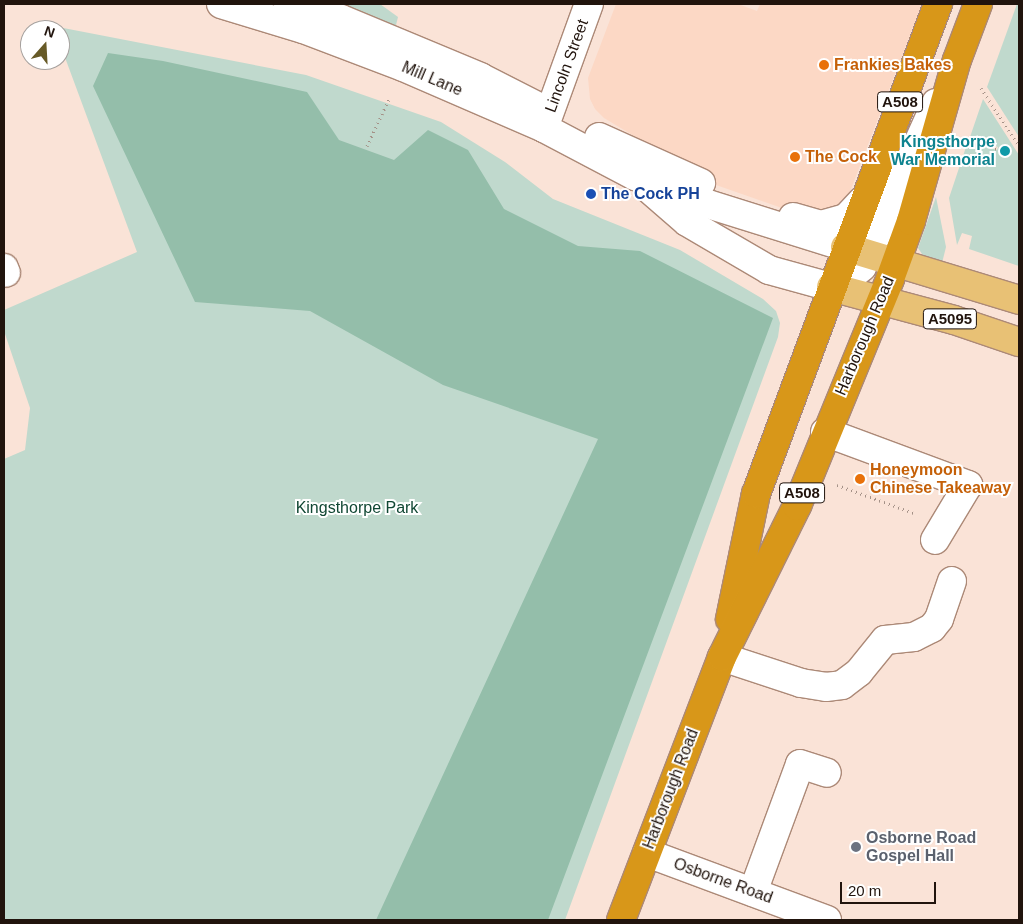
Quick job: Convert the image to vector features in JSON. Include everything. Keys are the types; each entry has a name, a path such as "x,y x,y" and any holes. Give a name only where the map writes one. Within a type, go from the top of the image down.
{"highway":[{"name":"Harborough Road","path":"722,657 756,494 832,287 857,250 862,201 938,4"},
{"name":"Harborough Road","path":"621,920 722,657 797,506 825,432 896,262 911,221 956,60 978,4"}],"main road":[{"path":"857,250 1019,300"},
{"path":"832,287 880,300"},
{"name":"A5095","path":"880,300 954,320 1019,342"}],"street":[{"name":"Mill Lane","path":"221,4 344,43 547,120 634,176 687,222 730,249 782,274 832,287"},
{"path":"288,4 359,26 480,77 547,120 613,144 760,209 821,225 846,218 862,201"},
{"name":"Lincoln Street","path":"547,120 589,4"},
{"name":"A508","path":"857,250 956,60"},
{"name":"Mill Lane","path":"634,176 798,234 857,250"},
{"path":"825,432 968,485 935,540"},
{"path":"722,657 801,684 826,687 842,685 860,672 885,640 914,637 932,628 939,619 952,581"},
{"path":"753,892 800,764 827,773"},
{"name":"Osborne Road","path":"647,853 827,920"}],"path":[{"path":"981,88 1019,146"},
{"path":"367,146 390,97"},
{"path":"964,137 998,149"},
{"path":"834,484 914,513"}],"shaded area":[{"path":"616,4 738,4 757,11 760,4 922,4 851,189 845,201 830,215 796,213 716,185 604,118 595,109 590,99 588,78"}],"green space":[{"path":"329,4 380,4 398,17 395,29"},
{"path":"1017,4 1019,4 1019,137 987,87"},
{"name":"Kingsthorpe Park","path":"70,29 306,75 441,122 505,162 553,199 680,250 763,299 776,311 780,323 778,337 565,920 4,920 4,459 25,450 30,408 4,331 4,310 137,252 70,70"},
{"path":"108,53 163,61 307,92 339,140 394,160 428,130 468,150 504,209 578,246 640,251 773,318 548,920 376,920 598,439 443,385 310,311 195,302 93,86"},
{"path":"983,99 1019,155 1019,266 969,249 972,236 962,233 957,245 949,198 968,141 997,150 998,147 970,137"},
{"path":"936,197 946,247 942,263 924,257 918,248"}],"place":[{"name":"Frankies Bakes","path":"824,65"},
{"name":"Kingsthorpe War Memorial","path":"1005,151"},
{"name":"The Cock","path":"795,157"},
{"name":"The Cock PH","path":"591,194"},
{"name":"Honeymoon Chinese Takeaway","path":"860,479"},
{"name":"Osborne Road Gospel Hall","path":"856,847"}]}
